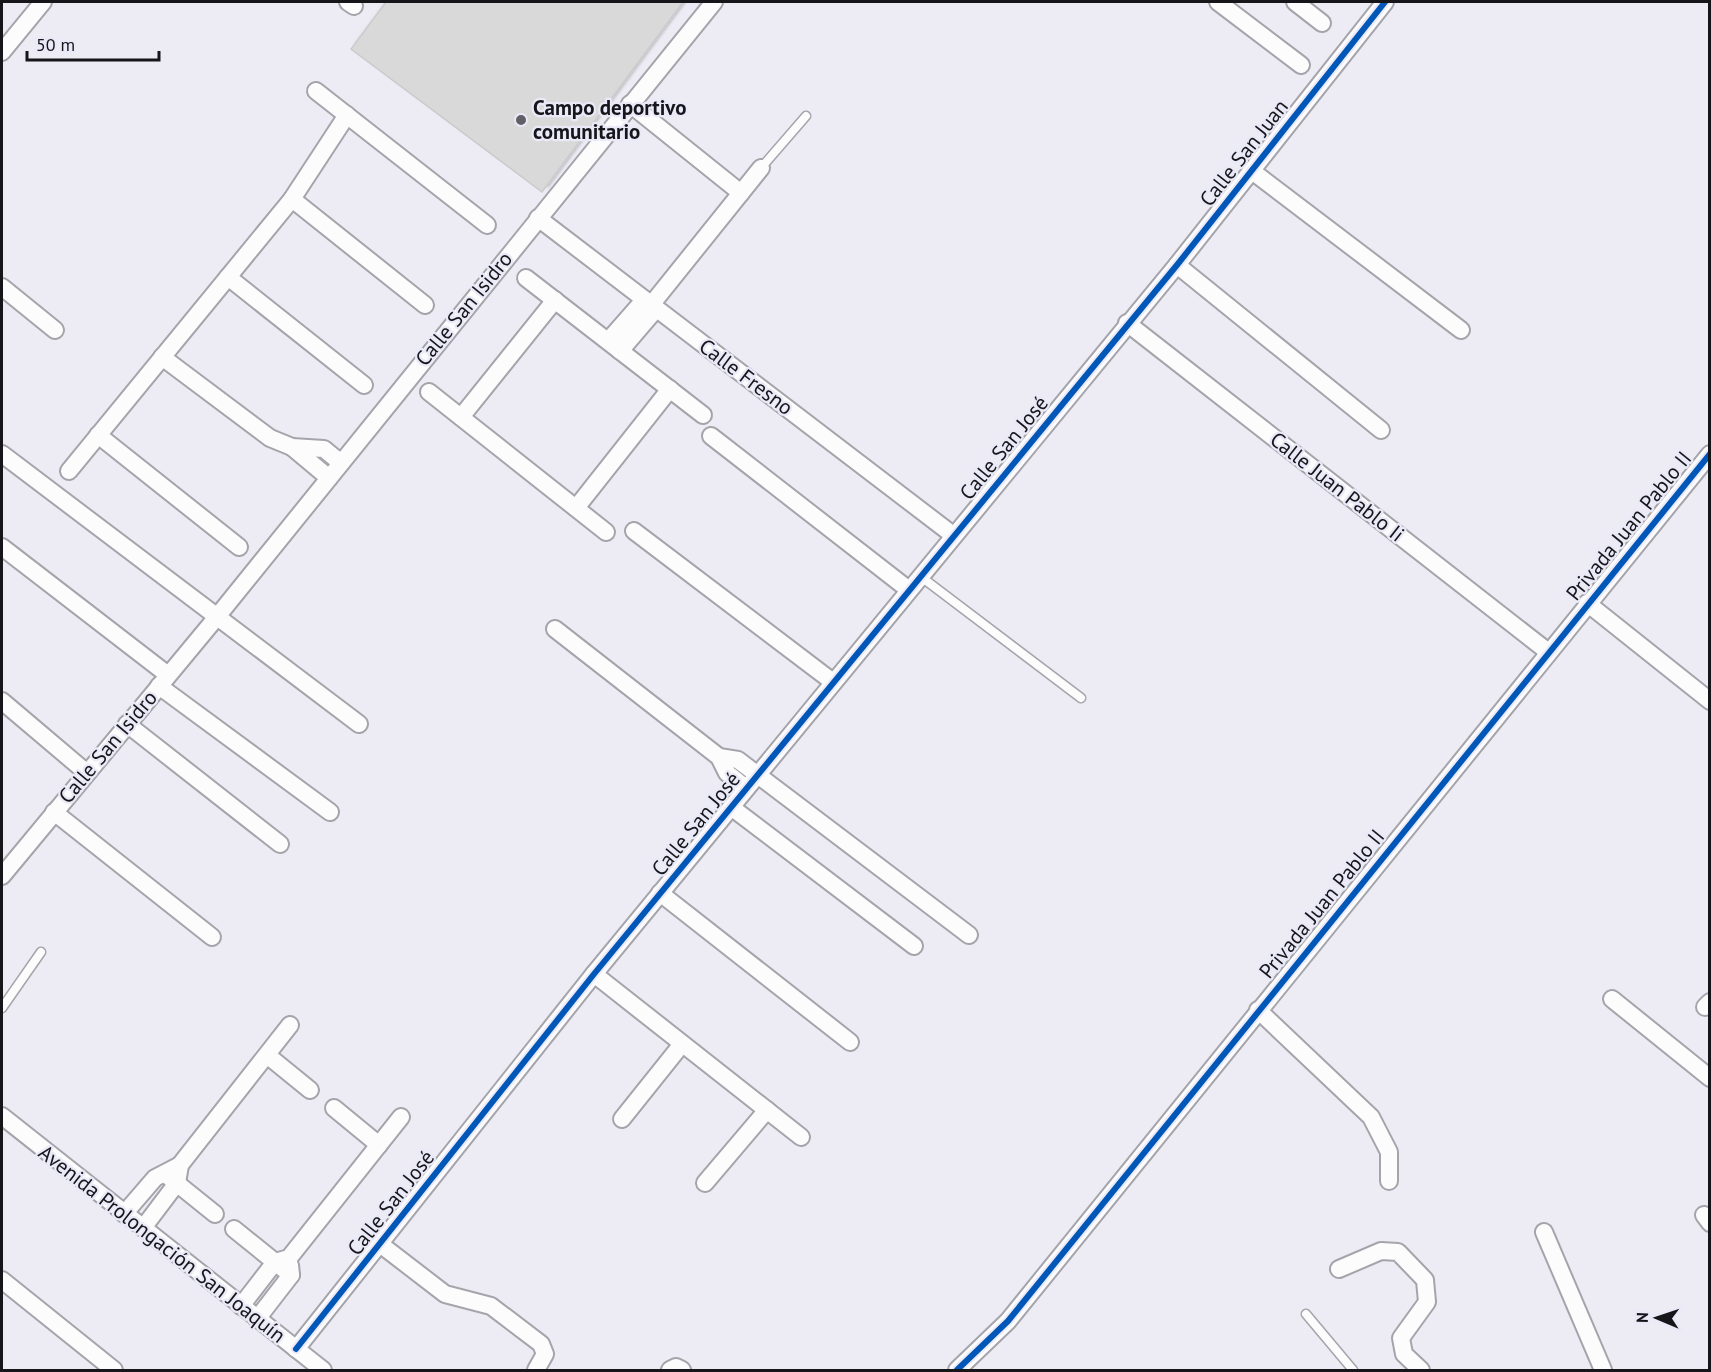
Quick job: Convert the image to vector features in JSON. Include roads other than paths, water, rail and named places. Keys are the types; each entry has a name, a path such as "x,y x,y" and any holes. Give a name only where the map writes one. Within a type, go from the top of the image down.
{"street":[{"path":"2,50 43,2"},
{"name":"Calle San Isidro","path":"2,876 216,618 714,2"},
{"path":"1294,2 1322,23"},
{"name":"Calle San Juan","path":"1127,323 1252,171 1385,2"},
{"path":"1228,4 1301,65"},
{"path":"316,91 487,225"},
{"path":"630,104 741,193"},
{"path":"69,471 292,199 347,116"},
{"path":"614,346 761,168"},
{"path":"1252,171 1461,330"},
{"path":"292,199 425,305"},
{"name":"Calle Fresno","path":"538,218 953,536"},
{"path":"1177,264 1381,430"},
{"path":"228,276 364,385"},
{"path":"526,278 704,415"},
{"path":"2,287 55,330"},
{"path":"460,417 555,300"},
{"name":"Calle San José","path":"296,1350 594,974 1127,323"},
{"name":"Calle Juan Pablo Ii","path":"1127,323 1547,651"},
{"path":"162,357 270,438 292,447 328,478"},
{"path":"576,508 670,389"},
{"path":"429,392 606,532"},
{"path":"98,435 239,547"},
{"path":"711,436 909,590"},
{"path":"292,447 324,449 341,463"},
{"path":"2,454 359,724"},
{"name":"Privada Juan Pablo II","path":"957,1371 1008,1321 1547,651 1710,454"},
{"path":"634,531 833,682"},
{"path":"2,547 163,681 330,812"},
{"path":"1587,603 1710,701"},
{"path":"555,630 719,757 727,773 746,788"},
{"path":"2,701 87,772"},
{"path":"127,724 280,844"},
{"path":"719,757 738,760 969,934"},
{"path":"730,807 914,946"},
{"path":"54,812 212,937"},
{"path":"660,893 850,1042"},
{"path":"594,974 801,1137"},
{"path":"1612,999 1710,1078"},
{"path":"1258,1010 1371,1117 1389,1152 1389,1181"},
{"path":"143,1228 177,1184 180,1165 290,1025"},
{"path":"622,1119 682,1044"},
{"path":"267,1054 310,1090"},
{"path":"334,1108 379,1144"},
{"path":"705,1182 766,1110"},
{"name":"Avenida Prolongación San Joaquín","path":"2,1116 323,1371"},
{"path":"241,1306 285,1265 401,1117"},
{"path":"124,1214 163,1172 180,1165"},
{"path":"163,1172 215,1214"},
{"path":"234,1229 285,1265"},
{"path":"1544,1232 1603,1371"},
{"path":"380,1244 445,1294 491,1306 541,1344 545,1354 536,1371"},
{"path":"1339,1269 1381,1251 1398,1252 1425,1280 1428,1302 1401,1338 1404,1354 1421,1371"},
{"path":"257,1319 285,1265"},
{"path":"2,1280 114,1371"},
{"path":"670,1371 676,1367 682,1371"}],"lane":[{"path":"761,168 806,117"},
{"path":"920,576 1081,698"},
{"path":"2,1008 41,952"},
{"path":"1306,1314 1353,1371"}],"place":[{"name":"Campo deportivo comunitario","path":"521,120"}]}
